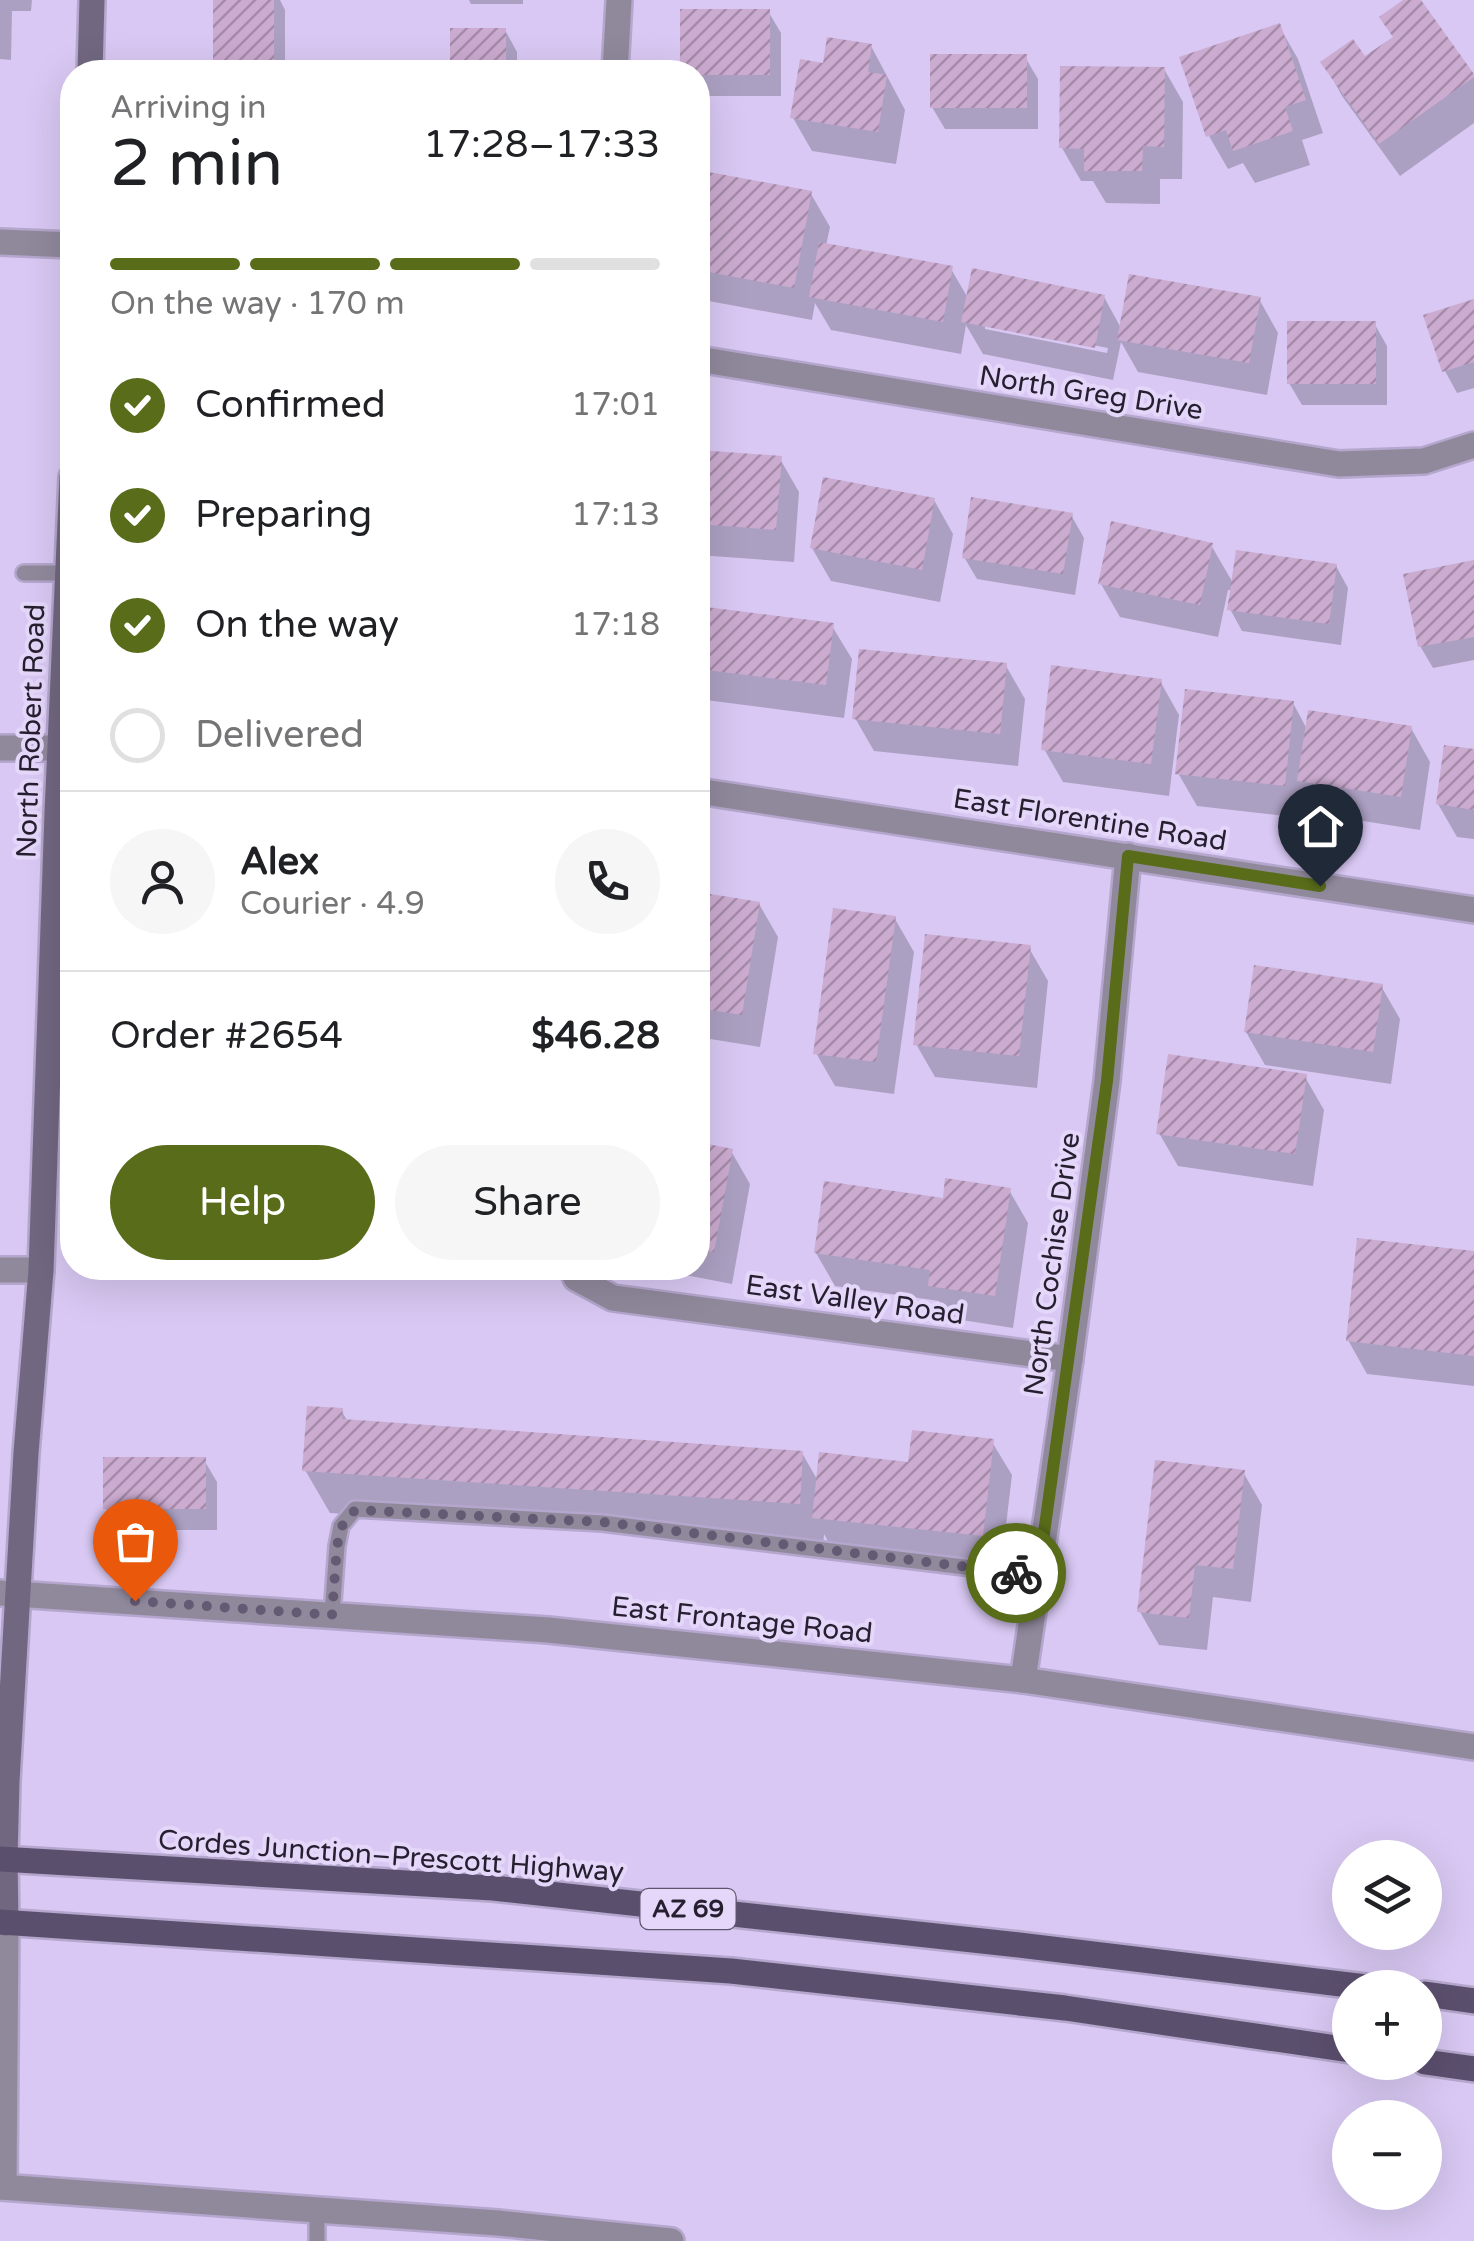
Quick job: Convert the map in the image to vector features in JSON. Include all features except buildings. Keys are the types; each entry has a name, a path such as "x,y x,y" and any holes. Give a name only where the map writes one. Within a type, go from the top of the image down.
{"main road":[{"path":"90,60 92,0"},
{"name":"North Robert Road","path":"3,1922 9,1593 41,1270 60,873"},
{"name":"Cordes Junction–Prescott Highway","path":"2,1859 493,1888 1332,1983"},
{"name":"AZ 69","path":"3,1922 731,1972 1065,2008 1332,2047"},
{"path":"1442,1997 1474,2002"},
{"path":"1442,2064 1474,2069"}],"street":[{"path":"616,60 619,0"},
{"path":"0,242 60,244"},
{"name":"North Greg Drive","path":"710,361 1339,464 1424,460 1474,444"},
{"path":"0,748 60,748"},
{"name":"East Florentine Road","path":"710,793 1474,910"},
{"name":"North Cochise Drive","path":"1023,1680 1107,1081 1128,856"},
{"path":"0,1270 41,1270"},
{"name":"East Valley Road","path":"585,1280 613,1298 1070,1359"},
{"name":"East Frontage Road","path":"9,1593 548,1630 1023,1680 1474,1747"},
{"name":"North Robert Road","path":"2,2188 3,1922"},
{"path":"2,2188 498,2223 671,2241"}],"lane":[{"path":"24,573 60,573"},
{"path":"332,1615 337,1546 342,1526 355,1510 602,1522 1038,1576"},
{"path":"317,2210 317,2241"}],"way so far":[{"path":"135,1601 332,1615 337,1546 342,1526 355,1510 602,1522 1016,1573"}],"route":[{"path":"1016,1573 1038,1576 1107,1081 1128,856 1320,886"}]}
